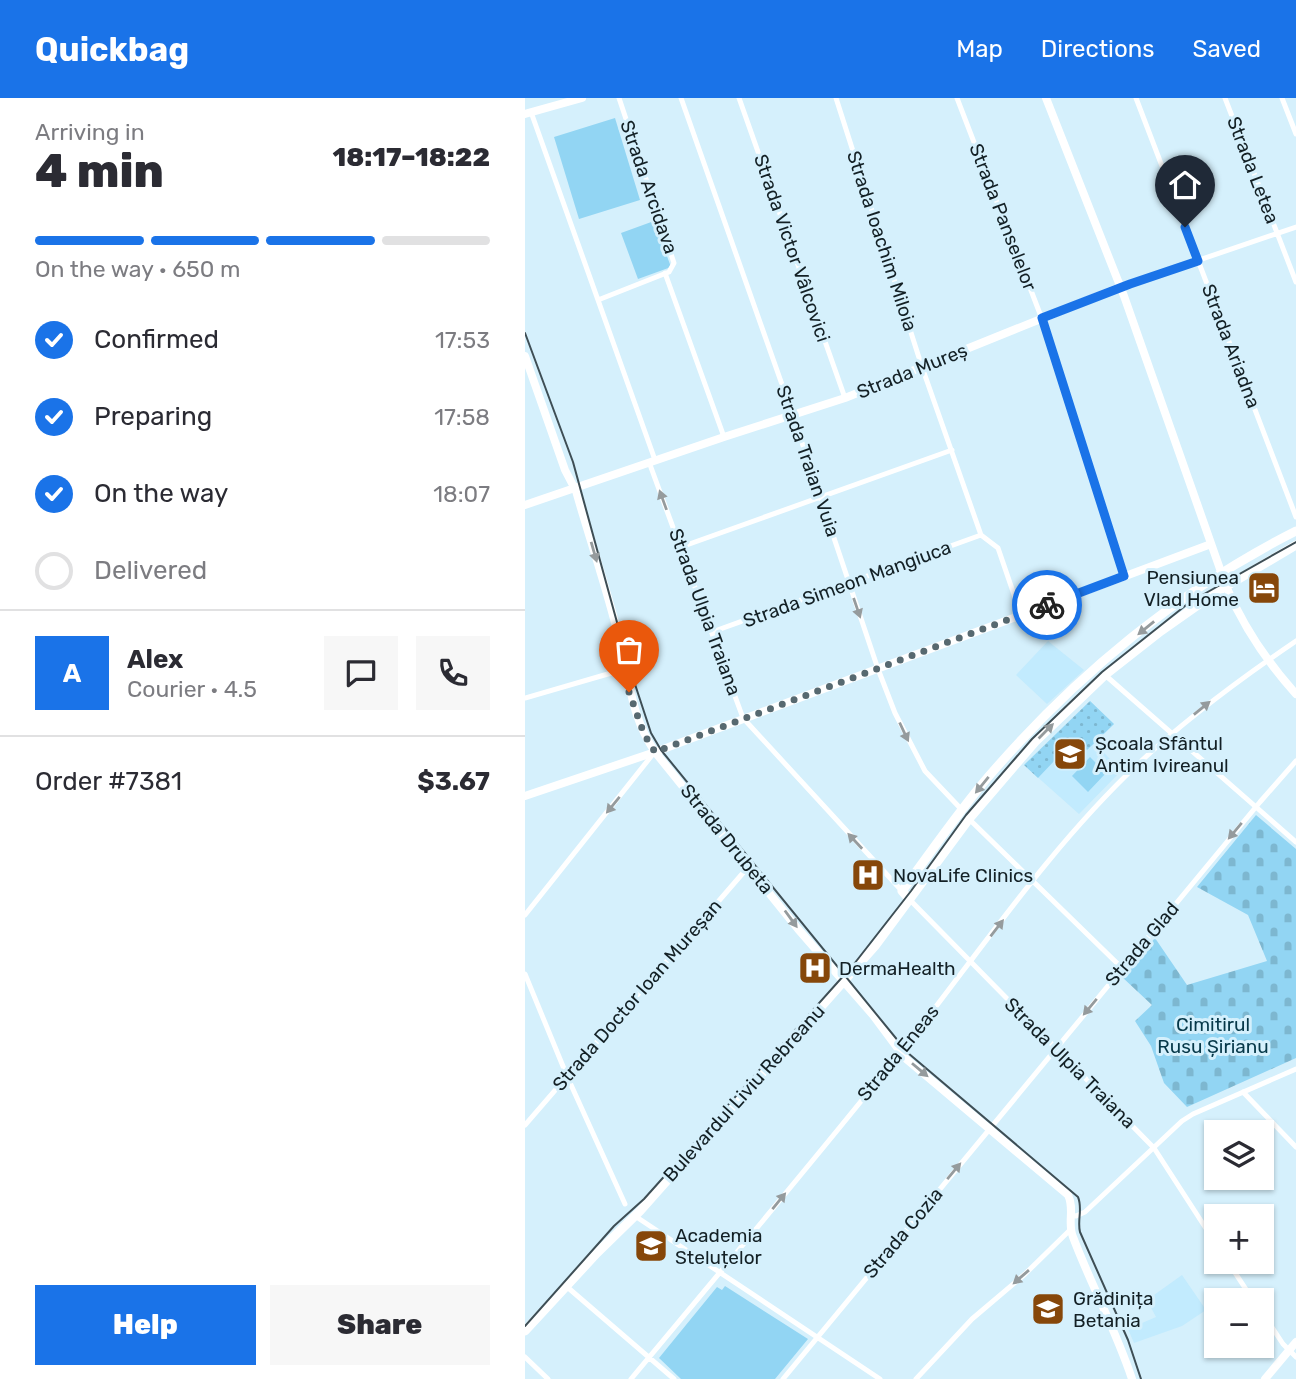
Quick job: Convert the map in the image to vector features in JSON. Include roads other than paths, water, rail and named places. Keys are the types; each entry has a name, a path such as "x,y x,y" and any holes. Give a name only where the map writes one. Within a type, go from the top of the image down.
{"main road":[{"path":"902,891 961,810 1056,704 1125,644 1220,572 1296,531"},
{"name":"Bulevardul Liviu Rebreanu","path":"525,1331 635,1216 875,946 969,819 1035,742 1105,675 1161,631 1226,586 1296,545"},
{"name":"Strada Ulpia Traiana","path":"902,891 910,900"}],"street":[{"path":"528,113 554,102 582,98"},
{"name":"Strada Arcidava","path":"598,300 665,273 673,267 673,259 619,98"},
{"name":"Strada Traian Vuia","path":"681,98 895,713 925,771 961,810"},
{"name":"Strada Victor Vâlcovici","path":"739,98 845,398"},
{"name":"Strada Ioachim Miloia","path":"836,98 922,367 981,535 994,542 998,548 1021,615"},
{"name":"Strada Panselelor","path":"957,98 1042,318 1124,576"},
{"path":"1046,98 1120,287 1220,572 1245,626 1296,694"},
{"name":"Strada Ariadna","path":"1136,98 1296,517"},
{"name":"Strada Letea","path":"1225,98 1296,282"},
{"path":"1282,98 1296,134"},
{"name":"Strada Ulpia Traiana","path":"528,113 598,300 681,547 743,718 902,891"},
{"name":"Strada Mureș","path":"525,505 724,436 845,398 1120,287 1296,227"},
{"name":"Strada Arcidava","path":"665,273 724,436"},
{"name":"Strada Drubeta","path":"525,356 565,470 574,487 622,650 629,692 644,734 655,752 901,1052 1063,1190 1070,1199 1070,1230"},
{"path":"681,547 952,450"},
{"name":"Strada Simeon Mangiuca","path":"712,632 981,535"},
{"path":"525,796 655,752 1210,544"},
{"name":"Strada Eneas","path":"631,1379 901,1052 1063,843 1170,734 1215,697 1296,641"},
{"path":"525,698 625,669"},
{"path":"1105,675 1296,842"},
{"path":"525,915 655,752"},
{"name":"Strada Glad","path":"989,1128 1296,761"},
{"path":"969,819 1122,968"},
{"name":"Strada Doctor Ioan Mureșan","path":"525,1125 749,866"},
{"name":"Strada Ulpia Traiana","path":"910,900 1154,1148 1204,1225"},
{"path":"525,974 567,1076 625,1204"},
{"path":"1071,1215 1085,1212 1182,1121 1296,1069"},
{"path":"1243,1092 1296,1147"},
{"name":"Strada Cozia","path":"783,1379 989,1128"},
{"path":"635,1216 880,1379"},
{"path":"916,1379 972,1319 1025,1274 1070,1230 1132,1379"},
{"path":"566,1286 674,1379"},
{"path":"1274,1328 1293,1354"},
{"path":"1265,1379 1293,1354 1296,1342"},
{"path":"525,1357 548,1379"}],"tram line":[{"path":"525,333 573,462 629,666 651,733 661,750 908,1053 1078,1197 1080,1232 1128,1340 1141,1379"},
{"path":"525,1326 614,1226 644,1199 854,964 966,815 1032,739 1102,672 1190,602 1296,542"}],"place":[{"name":"Pensiunea Vlad Home","path":"1264,588"},
{"name":"Școala Sfântul Antim Ivireanul","path":"1070,754"},
{"name":"NovaLife Clinics","path":"868,875"},
{"name":"DermaHealth","path":"815,968"},
{"name":"Academia Steluțelor","path":"651,1246"},
{"name":"Grădinița Betania","path":"1048,1309"}],"park label":[{"name":"Cimitirul Rusu Șirianu","path":"1213,1035"}]}
